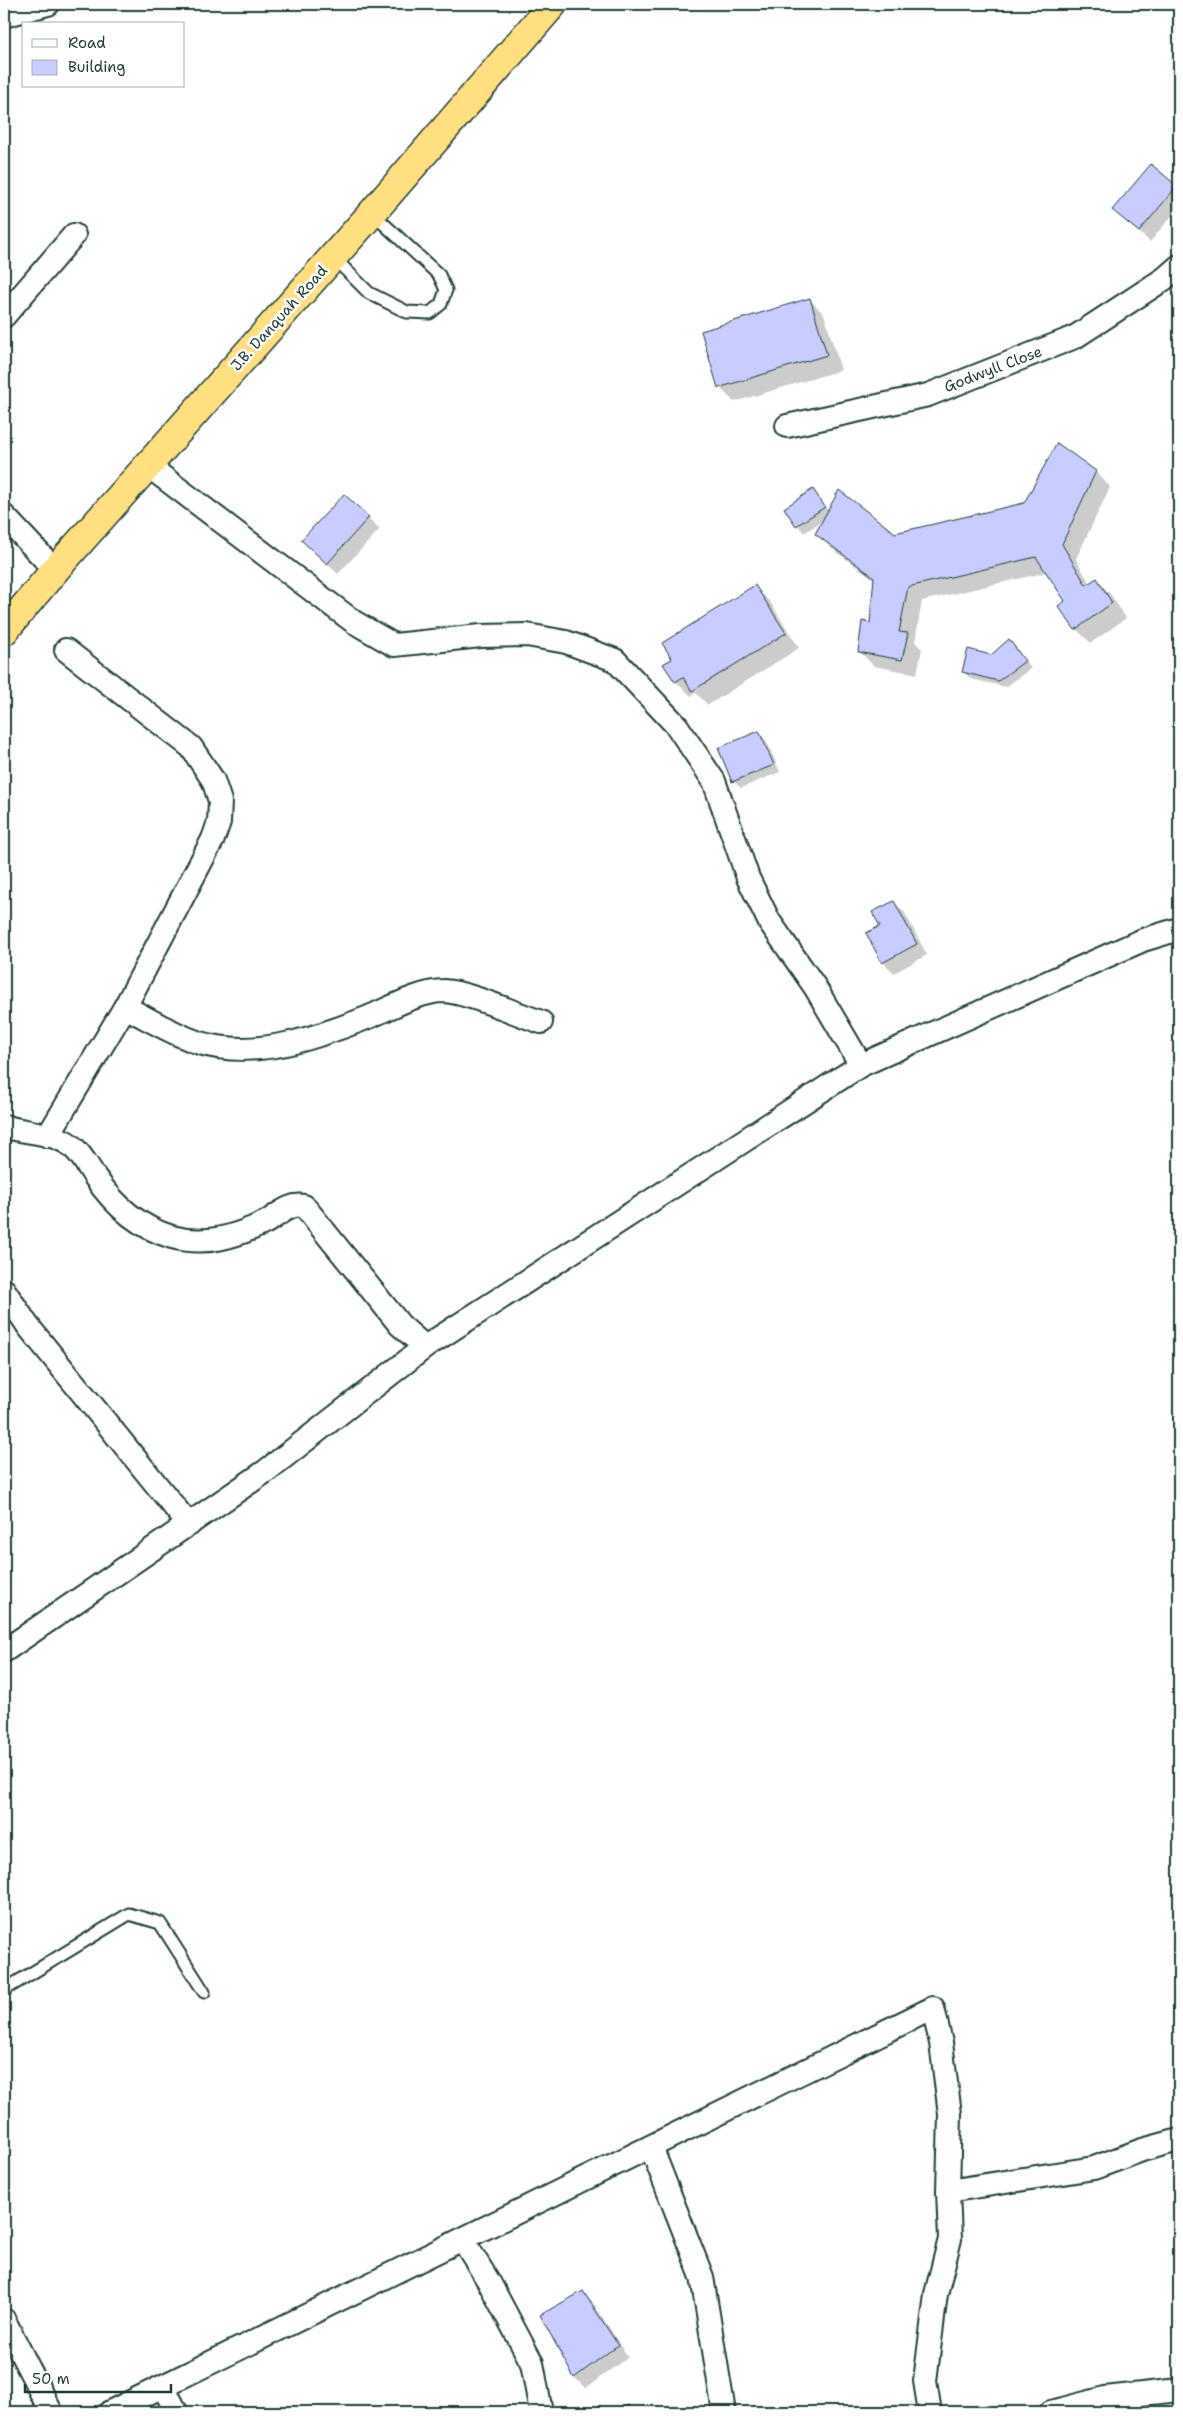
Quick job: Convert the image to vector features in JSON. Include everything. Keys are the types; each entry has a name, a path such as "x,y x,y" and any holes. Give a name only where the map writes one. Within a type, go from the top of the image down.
{"highway":[{"name":"J.B. Danquah Road","path":"4,631 55,570 372,213 553,4"}],"street":[{"path":"4,16 48,4"},
{"path":"4,316 74,235"},
{"name":"Godwyll Close","path":"787,426 928,395 1075,338 1164,279 1179,266"},
{"path":"147,465 354,622 394,645 481,636 528,635 566,642 615,660 677,726 714,781 748,878 769,921 815,987 861,1065"},
{"path":"4,516 55,570"},
{"path":"48,1136 125,1007 213,839 219,822 220,801 213,780 191,746 66,650"},
{"path":"4,1651 266,1471 425,1347 861,1065 1134,944 1179,929"},
{"path":"125,1007 200,1043 221,1047 251,1049 299,1041 341,1028 426,993 444,991 541,1022"},
{"path":"4,1126 59,1139 75,1148 109,1197 122,1210 147,1226 171,1237 191,1240 215,1240 265,1223 290,1207 304,1206 400,1324 425,1347"},
{"path":"4,1290 28,1326 189,1525"},
{"path":"110,2412 933,2008 941,2044 950,2114 948,2191 950,2239 936,2294 925,2381 930,2412"},
{"path":"948,2191 1094,2168 1142,2150 1179,2140"},
{"path":"651,2147 702,2277 724,2412"},
{"path":"463,2240 489,2282 532,2363 541,2412"},
{"path":"4,2320 51,2412"},
{"path":"164,2387 176,2412"},
{"path":"1051,2412 1105,2398 1179,2390"}],"lane":[{"path":"333,257 370,293 407,312 430,313 441,304 446,290 439,275 372,213"},
{"path":"4,1990 129,1914 160,1923 204,1992"}],"building":[{"path":"1151,164 1177,186 1139,232 1112,210"},
{"path":"810,298 827,355 718,388 701,331"},
{"path":"1057,443 1096,471 1062,544 1086,585 1097,578 1112,603 1075,630 1058,606 1065,601 1036,557 908,587 899,632 908,633 902,660 858,652 862,621 870,623 874,577 815,534 839,490 895,533 1024,503"},
{"path":"813,489 825,507 796,526 784,508"},
{"path":"344,494 369,517 327,564 301,540"},
{"path":"755,585 786,633 692,691 683,677 675,682 663,664 672,659 662,643"},
{"path":"1009,639 1025,661 998,681 962,672 968,649 991,655"},
{"path":"759,731 774,765 732,782 718,748"},
{"path":"894,901 917,944 882,963 866,933 880,926 872,912"},
{"path":"583,2291 618,2345 574,2378 540,2315"},
{"path":"629,2405 630,2412 607,2412"}]}
